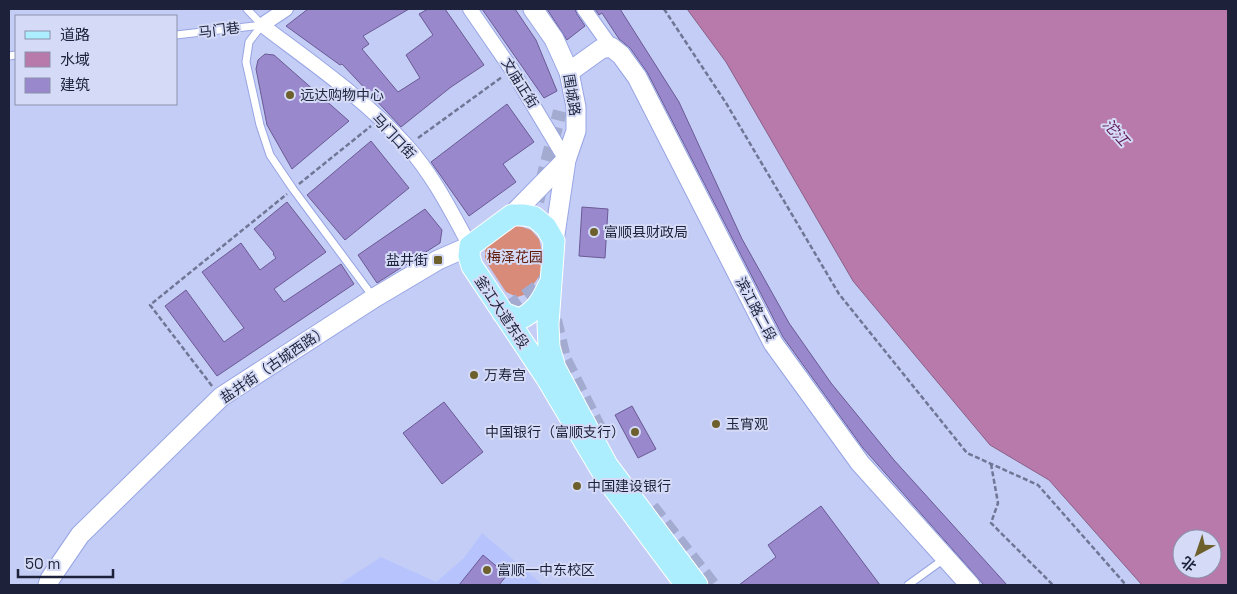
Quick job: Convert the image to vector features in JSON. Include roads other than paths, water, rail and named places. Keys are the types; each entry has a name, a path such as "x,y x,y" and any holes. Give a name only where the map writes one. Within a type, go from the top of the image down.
{"main road":[{"path":"470,246 512,215 534,217 546,227 554,241"},
{"name":"釜江大道东段","path":"554,241 548,324 549,348 555,368 607,465 697,585"},
{"name":"釜江大道东段","path":"470,246 469,256 472,266 546,377 606,478 686,585"},
{"path":"503,313 520,319 528,316 536,308 552,280"}],"street":[{"path":"262,25 286,9"},
{"name":"文庙正街","path":"470,9 512,70 566,160"},
{"name":"围城路","path":"533,9 554,39 569,72 576,107 576,131 566,160"},
{"path":"569,72 601,49 611,48 584,9"},
{"name":"马门口街","path":"262,25 364,104 407,146 439,189 470,246"},
{"name":"滨江路二段","path":"611,48 621,55 637,78 772,343 860,463 970,585"},
{"path":"512,215 566,160"},
{"path":"554,241 566,160"},
{"name":"盐井街（古城西路）","path":"48,585 50,579 80,535 221,397 374,298 438,260 470,246"}],"lane":[{"name":"马门口街","path":"247,9 262,25"},
{"name":"马门巷","path":"178,36 262,25"},
{"path":"262,25 249,42 246,62 260,125 270,154 293,189 374,298"},
{"path":"908,585 945,558"}],"water":[{"name":"沱江","path":"687,9 1228,9 1228,585 1142,585 1049,480 990,445 853,281 726,62"}],"tunnel":[{"path":"532,222 560,111"},
{"path":"508,308 545,282 546,276"},
{"path":"555,320 564,358 604,438"},
{"path":"652,507 713,585"}],"place":[{"name":"远达购物中心","path":"290,95"},
{"name":"富顺县财政局","path":"594,232"},
{"name":"盐井街","path":"438,260"},
{"name":"万寿宫","path":"474,375"},
{"name":"玉宵观","path":"716,424"},
{"name":"中国银行（富顺支行）","path":"635,432"},
{"name":"中国建设银行","path":"577,486"},
{"name":"富顺一中东校区","path":"487,570"}],"park label":[{"name":"梅泽花园","path":"515,257"}]}
